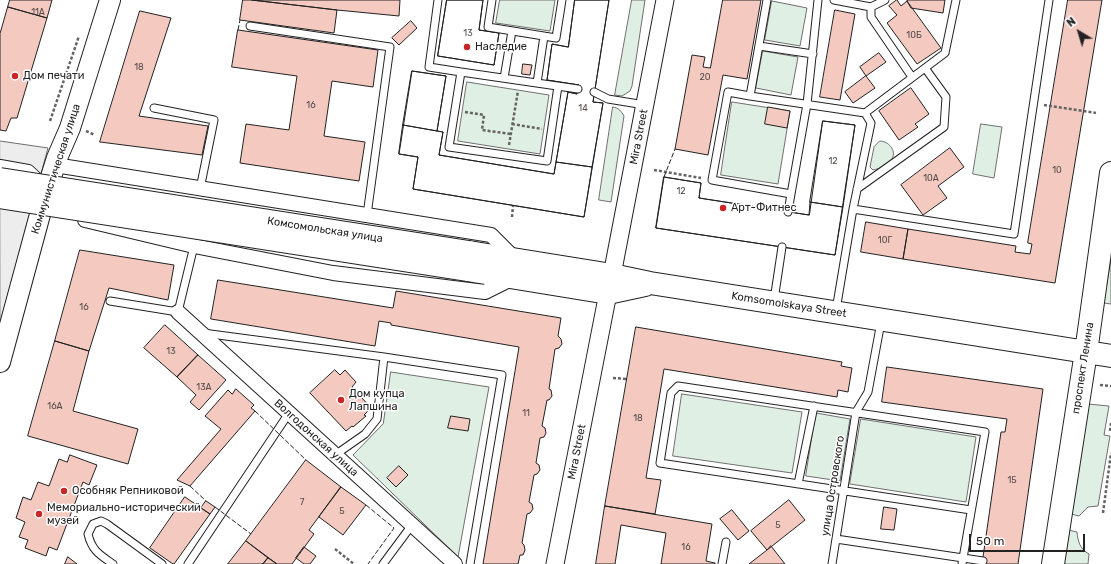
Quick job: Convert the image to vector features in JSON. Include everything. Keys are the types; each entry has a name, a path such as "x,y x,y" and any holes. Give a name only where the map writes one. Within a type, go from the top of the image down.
{"main road":[{"name":"Коммунистическая улица","path":"0,362 43,203 56,161 70,128 110,0"},
{"name":"проспект Ленина","path":"1053,564 1086,352 1111,173"},
{"name":"Комсомольская улица","path":"0,179 514,269"},
{"name":"Комсомольская улица","path":"0,197 468,261"},
{"name":"Komsomolskaya Street","path":"514,269 610,284 650,283 1111,356"}],"street":[{"name":"Mira Street","path":"555,564 646,105 665,0"},
{"path":"0,167 28,172 41,170 56,161 200,189 491,235 514,269 485,292 482,292 322,271 194,246 43,203 27,206 0,205"},
{"path":"28,172 42,185 43,203"},
{"name":"Волгодонская улица","path":"178,312 455,564"}],"lane":[{"path":"438,0 429,67 578,89"},
{"path":"492,0 488,27 556,38 562,0"},
{"path":"750,96 767,0"},
{"path":"788,212 807,104 818,0"},
{"path":"834,0 871,7 885,0"},
{"path":"791,194 712,180 728,92 864,113 945,54 956,0"},
{"path":"853,209 1014,234 1049,0"},
{"path":"871,7 871,17 912,78"},
{"path":"250,26 390,47 367,215"},
{"path":"504,78 512,31"},
{"path":"537,83 544,36"},
{"path":"759,46 812,54"},
{"path":"857,190 944,126 946,97 925,68"},
{"path":"461,72 449,146 547,161 558,86"},
{"path":"594,92 608,99 646,105"},
{"path":"154,108 214,120 200,189"},
{"path":"835,312 853,209 871,123 864,113"},
{"path":"110,301 178,312 194,246"},
{"path":"773,303 782,247"},
{"path":"856,412 868,392 881,319"},
{"path":"201,333 502,375 470,564"},
{"path":"335,455 365,434 377,419 384,358"},
{"path":"962,561 985,432 678,386 671,392 660,463 971,510"},
{"path":"798,484 814,406"},
{"name":"улица Островского","path":"832,564 856,412"},
{"path":"188,564 289,413"},
{"path":"114,564 96,552 90,543 88,534 93,524 101,521 107,524 162,564"},
{"path":"383,564 412,525"},
{"path":"836,539 962,561 983,561"},
{"path":"722,564 726,542"}],"path":[{"path":"50,121 81,30"},
{"path":"508,155 519,80"},
{"path":"1034,103 1096,114"},
{"path":"455,111 484,115 482,130 511,134"},
{"path":"512,124 551,130"},
{"path":"86,131 95,134"},
{"path":"654,170 712,180"},
{"path":"512,217 514,206"},
{"path":"613,378 627,380"},
{"path":"1098,384 1111,386"},
{"path":"1111,423 1111,431"},
{"path":"1102,513 1111,453"},
{"path":"335,550 354,564"}],"green space":[{"path":"500,0 555,0 550,31 496,23"},
{"path":"632,0 645,0 632,86 630,91 622,96 615,95"},
{"path":"772,1 807,8 800,46 765,40"},
{"path":"763,51 798,57 791,95 756,88"},
{"path":"467,82 549,95 540,154 458,141"},
{"path":"732,102 790,111 778,184 721,175"},
{"path":"613,107 620,110 624,116 611,202 599,200"},
{"path":"981,124 1002,127 994,178 973,174"},
{"path":"880,141 889,144 893,149 893,156 891,161 887,164 873,170 870,167 874,147"},
{"path":"1111,259 1111,304 1104,303"},
{"path":"391,372 489,387 458,557 353,455 383,424"},
{"path":"682,394 802,412 792,473 673,456"},
{"path":"1088,404 1109,406 1104,435 1110,436 1098,506 1088,507 1079,516 1071,514"},
{"path":"816,413 850,419 840,481 806,476"},
{"path":"861,419 976,437 966,502 850,484"},
{"path":"1068,530 1077,532 1080,545 1083,550 1089,554 1088,564 1064,564"}],"shaded area":[{"path":"0,141 48,148 0,323"}],"building":[{"path":"10,0 52,0 47,18 8,7"},
{"path":"243,0 337,10 334,33 240,20"},
{"path":"252,0 400,0 399,16"},
{"path":"447,0 483,0 479,30 499,33 494,65 438,56"},
{"path":"447,0 483,0 479,30 499,33 494,65 438,56"},
{"path":"575,0 609,0 593,102 603,103 592,167 556,162 568,92 577,94 579,85 547,80 552,44 568,47"},
{"path":"575,0 609,0 593,102 603,103 584,217 413,189 418,157 399,154 412,71 446,76 437,131 443,132 439,155 554,174 568,92 577,94 579,85 547,80 552,44 568,47"},
{"path":"723,0 761,0 747,79 723,75 708,155 675,149 692,55 705,57 703,67 710,68"},
{"path":"897,0 901,6 907,1 941,48 917,64 887,23 897,15 889,6"},
{"path":"945,0 943,13 911,8 907,1"},
{"path":"1068,0 1102,0 1055,283 903,259 908,229 1016,246 1015,252 1030,254 1032,244 1028,243"},
{"name":"Дом печати","path":"8,7 47,18 17,118 11,118 6,131 0,130 0,34"},
{"path":"835,10 855,14 840,100 820,97"},
{"path":"140,11 171,18 139,116 208,126 202,155 100,142"},
{"path":"411,21 417,28 399,45 392,38"},
{"path":"238,30 378,50 373,87 332,81 324,136 365,142 359,181 240,163 246,124 289,130 297,76 232,67"},
{"path":"879,53 886,62 866,76 860,67"},
{"path":"523,64 532,65 530,75 522,74"},
{"path":"412,71 446,76 437,131 403,125"},
{"path":"866,76 875,88 853,103 845,92"},
{"path":"911,88 929,114 915,124 918,127 899,140 879,111"},
{"path":"768,107 790,111 787,128 765,124"},
{"path":"823,121 855,125 843,207 810,202"},
{"path":"823,121 855,125 835,255 656,228 664,177 701,183 699,198 809,215"},
{"path":"403,125 443,132 439,155 554,174 556,162 592,167 584,217 413,189 418,157 399,154"},
{"path":"950,148 964,167 938,186 947,198 923,215 901,185"},
{"path":"664,177 701,183 699,198 809,215 810,202 843,207 835,255 656,228"},
{"path":"866,222 908,229 903,259 861,252"},
{"path":"80,250 174,265 168,300 109,288 89,351 55,341"},
{"path":"218,280 393,308 396,291 561,318 558,336 561,339 562,344 559,348 555,349 549,389 551,390 552,396 549,400 547,400 542,426 545,428 546,433 544,437 540,438 536,463 539,465 540,470 534,475 529,502 532,504 533,509 527,514 522,543 525,550 523,555 520,555 518,564 483,564 519,347 391,325 391,323 379,321 375,346 211,319"},
{"path":"165,325 198,355 177,377 144,348"},
{"path":"636,327 842,362 841,366 852,368 848,392 838,390 837,397 664,369 646,478 661,480 655,514 605,506"},
{"path":"55,341 89,351 73,411 138,429 128,464 28,436"},
{"path":"198,355 226,380 199,410 190,402 196,395 177,377"},
{"path":"887,367 1043,389 1018,564 982,564 1001,432 1005,432 1007,419 882,402"},
{"name":"Дом купца Лапшина","path":"335,370 340,375 345,370 356,382 352,387 371,408 364,415 366,416 346,431 310,393"},
{"path":"236,389 254,405 251,408 255,411 190,486 177,480 221,429 205,416 228,390 232,394"},
{"path":"451,416 470,419 468,431 448,428"},
{"path":"70,455 97,465 89,485 83,482 57,550 49,547 46,556 25,548 28,540 19,537 25,522 16,518 23,497 31,500 38,482 49,486 59,459 67,462"},
{"path":"306,460 341,487 309,530 314,534 292,564 277,564 246,541"},
{"path":"399,466 408,475 396,487 387,478"},
{"path":"341,487 366,505 343,535 319,517"},
{"path":"185,497 210,514 173,564 150,548"},
{"path":"789,500 805,520 767,550 751,531"},
{"path":"206,501 215,507 210,514 201,508"},
{"path":"605,506 712,524 706,561 715,564 661,564 666,533 621,525 615,564 596,564"},
{"path":"884,507 897,509 894,530 881,529"},
{"path":"732,510 749,531 738,540 720,519"},
{"path":"246,541 268,558 263,564 228,564"},
{"path":"771,546 785,564 749,564 767,550"},
{"path":"304,547 316,556 310,564 304,564 296,558"},
{"path":"68,557 77,564 65,564"},
{"path":"268,558 277,564 263,564"}],"fence":[{"path":"238,30 240,20"},
{"path":"664,177 675,149"},
{"path":"255,411 306,460"},
{"path":"190,486 206,501"},
{"path":"366,505 394,528 368,564"},
{"path":"215,507 251,534"}],"place":[{"name":"Наследие","path":"467,47"},
{"name":"Дом печати","path":"15,76"},
{"name":"Арт-Фитнес","path":"723,208"},
{"name":"Дом купца Лапшина","path":"341,400"},
{"name":"Особняк Репниковой","path":"64,491"},
{"name":"Мемориально-исторический музей","path":"39,514"}]}
